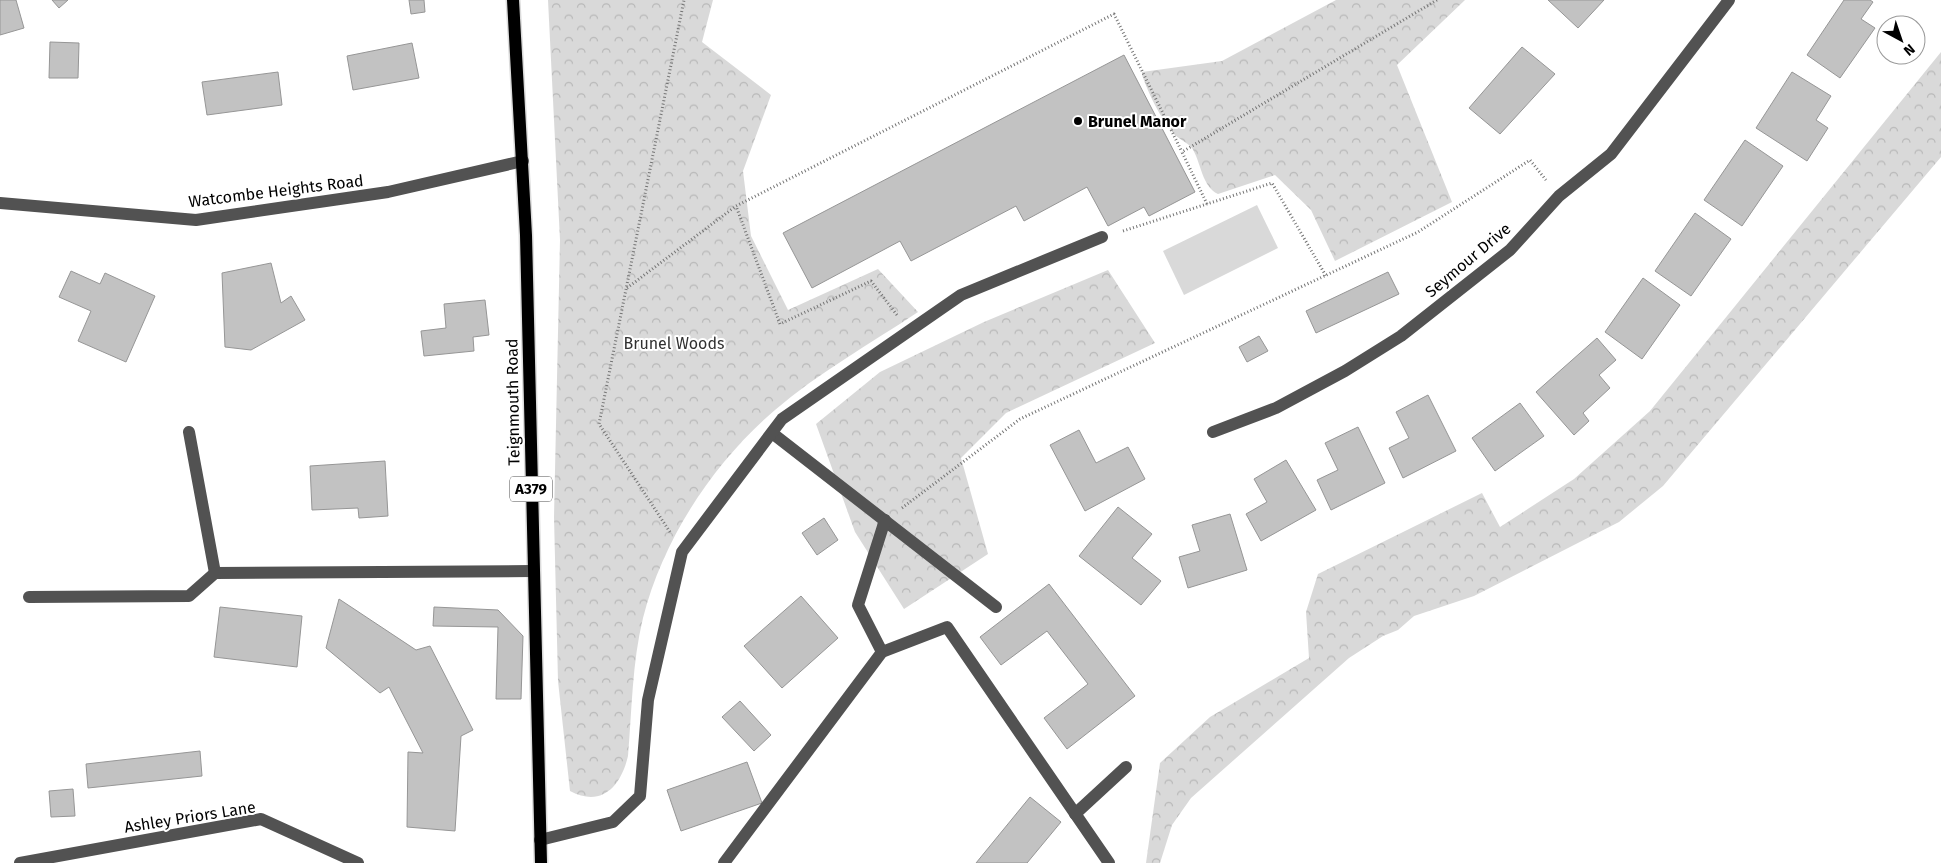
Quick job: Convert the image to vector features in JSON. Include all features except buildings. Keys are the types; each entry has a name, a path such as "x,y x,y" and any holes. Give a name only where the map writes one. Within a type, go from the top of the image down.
{"main road":[{"name":"Teignmouth Road","path":"513,0 522,161 540,840 538,862"}],"street":[{"name":"Seymour Drive","path":"1213,432 1276,408 1345,371 1400,336 1510,250 1559,196 1611,154 1729,0"},
{"name":"Watcombe Heights Road","path":"0,203 196,220 388,192 522,161"},
{"path":"540,840 613,822 640,796 648,700 682,552 782,419 962,295 1102,237"},
{"path":"189,432 215,573"},
{"path":"772,433 996,607"},
{"path":"882,652 858,605 885,520"},
{"path":"29,597 189,596 215,573 532,571"},
{"path":"724,863 882,652 946,627 1109,863"},
{"path":"1075,814 1126,767"},
{"name":"Ashley Priors Lane","path":"20,863 262,819 358,863"}],"path":[{"path":"682,552 599,424 684,0"},
{"path":"1182,152 1436,0"},
{"path":"626,289 736,206 1114,14 1207,204"},
{"path":"885,520 1020,419 1418,232 1530,160 1559,196"},
{"path":"1102,237 1272,183 1326,276"},
{"path":"736,206 780,324 871,281 910,330"}],"green space":[{"name":"Brunel Woods","path":"548,0 713,0 702,42 771,95 743,171 751,236 788,310 878,269 918,312 826,371 775,410 731,454 693,504 663,560 643,618 639,635 628,756 625,767 615,785 601,795 592,797 581,796 570,791 558,681 554,517 560,240"},
{"path":"1336,0 1465,0 1397,65 1452,202 1335,261 1311,210 1275,175 1218,194 1213,191 1205,180 1192,148 1173,133 1159,113 1142,72 1222,61"},
{"path":"1941,52 1941,157 1663,486 1619,522 1474,596 1414,616 1398,630 1383,636 1349,658 1191,798 1172,825 1160,863 1146,863 1160,763 1210,717 1309,658 1306,612 1318,574 1482,493 1500,527 1574,479 1650,411"},
{"path":"1257,205 1278,248 1184,295 1163,251"},
{"path":"1108,270 1155,343 1006,413 961,458 988,554 904,609 855,532 816,424 880,372 984,322"}],"place":[{"name":"Brunel Manor","path":"1078,121"}]}
